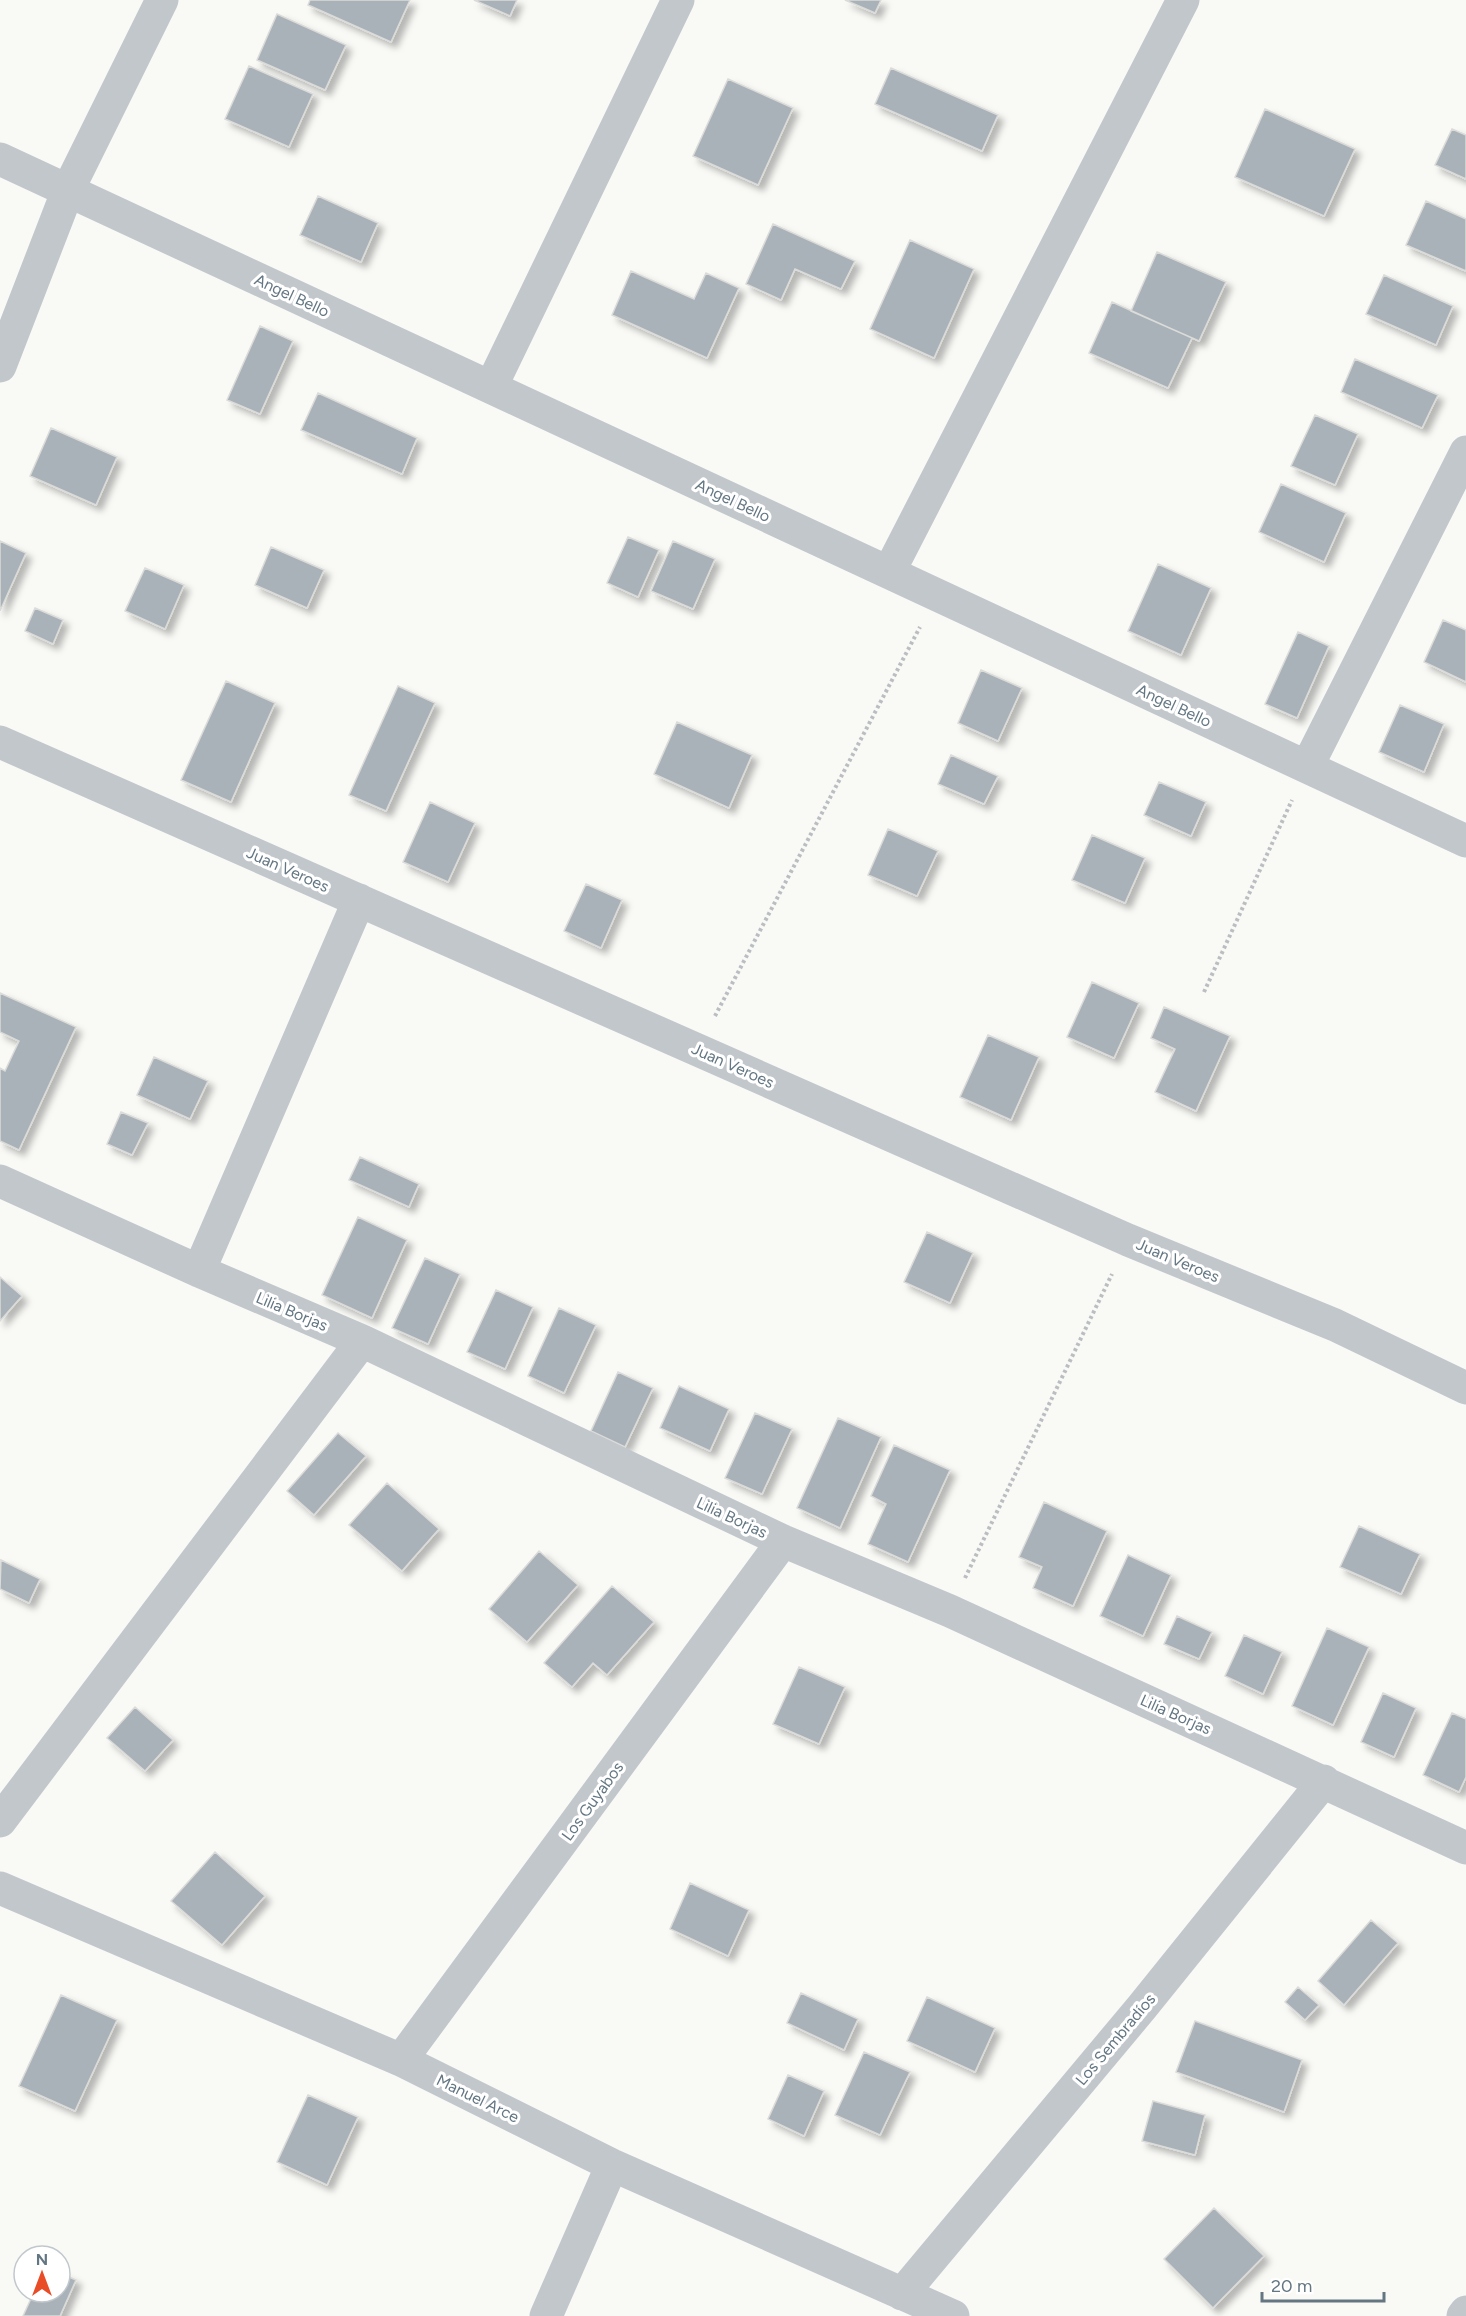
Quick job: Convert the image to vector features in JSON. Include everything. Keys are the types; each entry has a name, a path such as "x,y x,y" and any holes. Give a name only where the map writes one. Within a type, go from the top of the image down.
{"street":[{"path":"0,366 68,190 162,0"},
{"path":"491,387 678,0"},
{"path":"889,572 1183,0"},
{"name":"Angel Bello","path":"0,159 1466,841"},
{"path":"1307,767 1466,452"},
{"name":"Juan Veroes","path":"0,742 1128,1240 1335,1325 1466,1388"},
{"path":"199,1271 359,900"},
{"name":"Lilia Borjas","path":"0,1181 199,1271 362,1341 783,1541 950,1611 1466,1848"},
{"path":"0,1821 362,1341"},
{"name":"Los Guyabos","path":"401,2060 783,1541"},
{"name":"Los Sembradíos","path":"902,2294 1142,2007 1324,1781"},
{"name":"Manuel Arce","path":"0,1888 401,2060 612,2165 953,2316"},
{"path":"546,2316 612,2165"},
{"path":"1463,2316 1466,2312"}],"path":[{"path":"698,1049 937,595"},
{"path":"1204,992 1307,767"},
{"path":"950,1611 1128,1240"}],"building":[{"path":"310,0 410,0 391,42 308,5"},
{"path":"474,0 517,0 510,16"},
{"path":"845,0 881,0 875,13"},
{"path":"277,14 346,45 325,90 257,60"},
{"path":"249,66 313,94 289,147 225,119"},
{"path":"891,68 998,115 982,151 875,104"},
{"path":"728,79 793,108 758,185 693,156"},
{"path":"1265,109 1355,149 1324,216 1235,177"},
{"path":"1452,129 1466,135 1466,179 1435,165"},
{"path":"318,196 378,223 361,262 300,235"},
{"path":"1426,201 1466,219 1466,271 1406,245"},
{"path":"773,224 855,261 841,289 795,269 781,300 746,284"},
{"path":"910,240 974,269 934,358 870,329"},
{"path":"1157,252 1226,282 1199,341 1131,311"},
{"path":"631,271 694,299 706,273 739,288 707,358 612,315"},
{"path":"1384,275 1453,306 1436,345 1366,314"},
{"path":"1112,302 1192,338 1168,388 1089,353"},
{"path":"260,326 293,341 260,414 227,400"},
{"path":"1355,359 1438,395 1422,428 1341,392"},
{"path":"318,393 417,438 402,474 301,430"},
{"path":"1315,415 1358,434 1335,485 1291,466"},
{"path":"51,428 117,457 96,505 30,476"},
{"path":"1281,484 1346,513 1324,562 1259,532"},
{"path":"628,537 659,550 638,597 607,583"},
{"path":"0,541 26,553 0,611"},
{"path":"673,541 715,559 693,609 651,591"},
{"path":"271,547 324,570 307,608 255,585"},
{"path":"1158,564 1211,588 1181,655 1128,631"},
{"path":"145,568 184,585 165,629 125,611"},
{"path":"35,608 63,620 53,644 25,631"},
{"path":"1443,620 1466,630 1466,682 1424,662"},
{"path":"1298,632 1329,646 1297,718 1265,704"},
{"path":"981,670 1022,688 998,741 958,723"},
{"path":"226,681 275,703 231,802 181,780"},
{"path":"398,686 435,703 386,811 349,795"},
{"path":"1400,705 1444,724 1424,772 1379,752"},
{"path":"677,722 752,755 729,808 654,774"},
{"path":"951,755 998,776 984,804 938,784"},
{"path":"1159,782 1206,802 1191,836 1144,815"},
{"path":"430,802 475,823 448,882 403,862"},
{"path":"888,829 938,851 917,896 868,875"},
{"path":"1092,835 1145,858 1125,903 1072,880"},
{"path":"586,884 622,900 601,948 564,931"},
{"path":"1092,982 1139,1003 1114,1058 1067,1037"},
{"path":"0,993 76,1027 19,1150 0,1141 0,1068 5,1071 19,1041 0,1032"},
{"path":"1164,1007 1230,1036 1196,1111 1155,1092 1175,1049 1151,1038"},
{"path":"988,1035 1039,1057 1011,1120 960,1097"},
{"path":"154,1057 208,1081 190,1119 137,1095"},
{"path":"121,1112 148,1123 132,1155 107,1144"},
{"path":"360,1157 419,1184 409,1207 349,1180"},
{"path":"358,1217 407,1240 372,1318 322,1295"},
{"path":"927,1232 973,1253 950,1303 904,1282"},
{"path":"425,1258 460,1274 428,1344 392,1328"},
{"path":"0,1277 22,1296 0,1321"},
{"path":"496,1290 533,1307 505,1369 467,1352"},
{"path":"559,1308 596,1325 564,1393 528,1376"},
{"path":"618,1372 653,1388 625,1447 591,1431"},
{"path":"679,1386 729,1409 710,1451 660,1428"},
{"path":"755,1413 792,1429 762,1494 725,1478"},
{"path":"838,1418 881,1437 840,1528 797,1508"},
{"path":"338,1433 366,1456 314,1515 287,1491"},
{"path":"894,1445 950,1470 908,1562 868,1544 886,1504 871,1496"},
{"path":"387,1483 439,1529 402,1571 349,1525"},
{"path":"1044,1502 1107,1531 1073,1606 1033,1588 1042,1567 1019,1557"},
{"path":"1359,1526 1420,1554 1401,1594 1340,1567"},
{"path":"539,1551 578,1585 527,1642 489,1609"},
{"path":"1128,1555 1171,1575 1143,1636 1100,1616"},
{"path":"1,1560 40,1579 29,1603 0,1589"},
{"path":"612,1586 654,1622 607,1675 593,1663 572,1687 544,1663"},
{"path":"1177,1616 1212,1632 1199,1659 1164,1644"},
{"path":"1327,1628 1369,1647 1333,1725 1292,1706"},
{"path":"1244,1635 1282,1652 1263,1694 1225,1676"},
{"path":"799,1667 845,1687 819,1744 773,1724"},
{"path":"1383,1693 1416,1708 1394,1757 1361,1742"},
{"path":"135,1707 173,1740 145,1771 107,1738"},
{"path":"1452,1713 1466,1719 1466,1777 1459,1792 1423,1775"},
{"path":"215,1852 265,1896 222,1945 171,1901"},
{"path":"690,1883 749,1910 728,1956 670,1929"},
{"path":"1371,1920 1398,1943 1344,2005 1318,1981"},
{"path":"1298,1987 1319,2005 1305,2020 1285,2002"},
{"path":"801,1993 858,2019 844,2050 787,2023"},
{"path":"61,1995 117,2020 75,2111 19,2086"},
{"path":"927,1997 995,2028 975,2072 907,2041"},
{"path":"1195,2021 1302,2060 1284,2112 1176,2072"},
{"path":"864,2052 910,2072 880,2135 835,2115"},
{"path":"788,2075 824,2091 804,2136 768,2119"},
{"path":"308,2095 358,2117 327,2185 277,2162"},
{"path":"1153,2101 1205,2115 1195,2155 1142,2141"},
{"path":"1214,2208 1264,2256 1213,2308 1164,2259"},
{"path":"28,2304 65,2304 60,2316 23,2316"}]}
